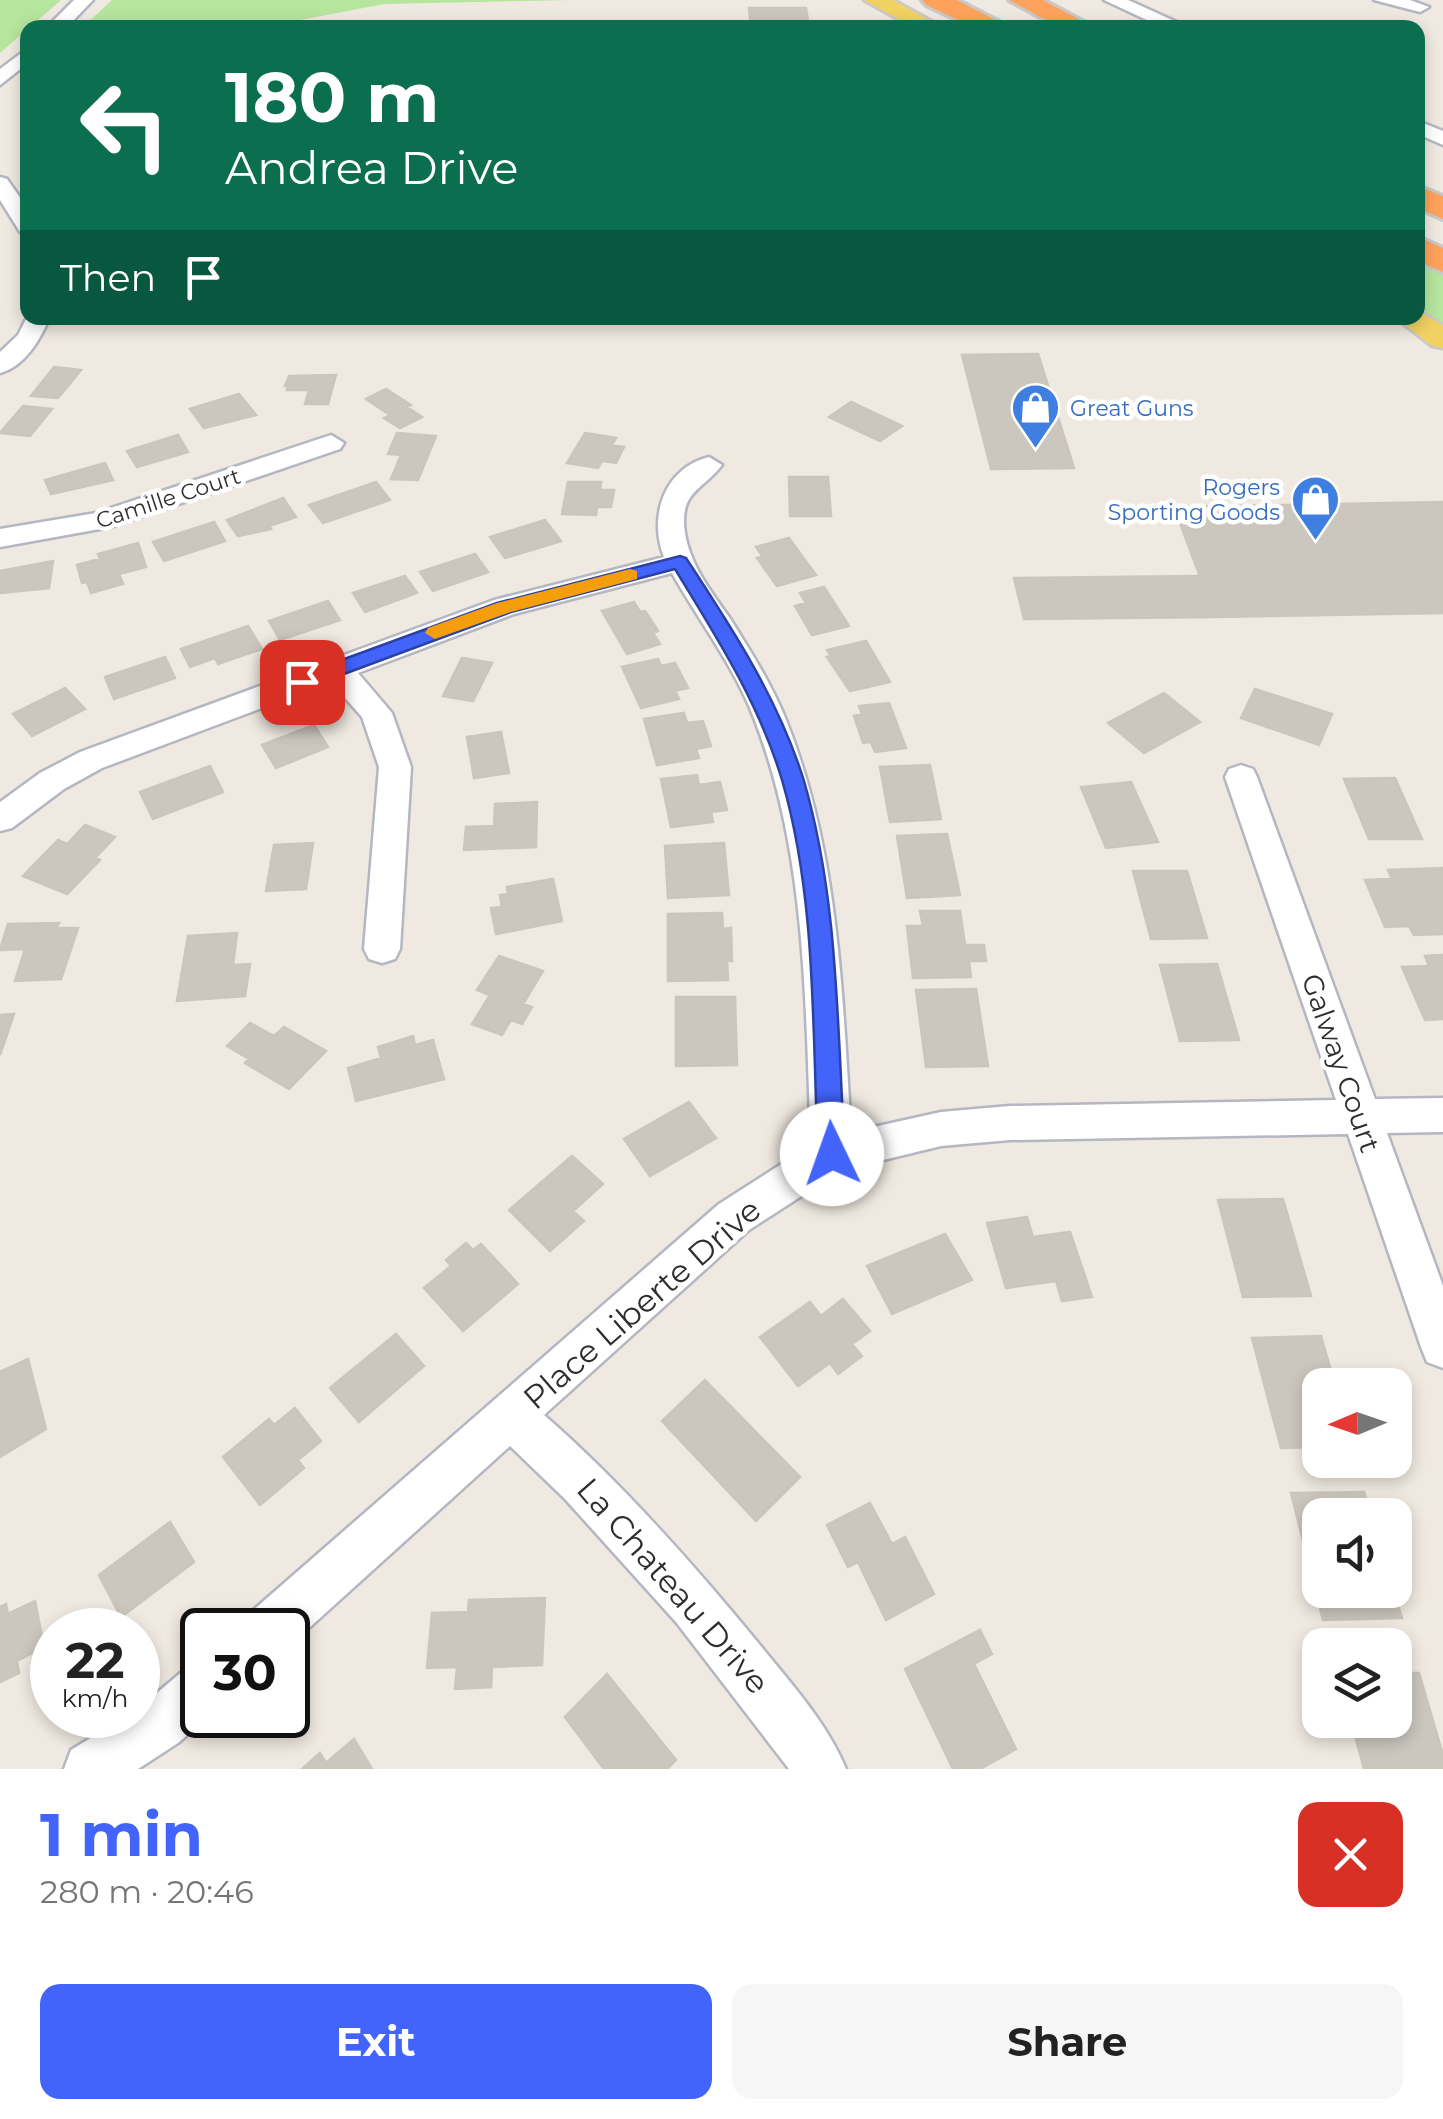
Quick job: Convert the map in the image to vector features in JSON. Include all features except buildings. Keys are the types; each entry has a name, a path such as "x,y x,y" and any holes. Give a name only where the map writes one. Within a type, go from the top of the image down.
{"highway":[{"path":"935,0 980,20"},
{"path":"1022,0 1065,20"}],"main road":[{"path":"875,0 916,20"},
{"path":"1422,325 1443,339"}],"street":[{"path":"63,20 84,0"},
{"path":"1113,0 1162,20"},
{"path":"1384,0 1424,4"},
{"path":"0,79 20,60"},
{"path":"0,184 20,215"},
{"path":"0,366 28,338 34,325"},
{"name":"Camille Court","path":"0,538 101,521 332,443"},
{"path":"709,465 690,475 671,503 672,541 680,562 747,673 793,782 817,899 832,1154"},
{"path":"0,818 52,781 91,760 504,607 680,562"},
{"path":"337,669 376,713 395,767 382,949"},
{"name":"Galway Court","path":"1241,778 1443,1347"},
{"name":"Place Liberte Drive","path":"294,1608 734,1217 832,1154 942,1130 1010,1124 1443,1115"},
{"name":"La Chateau Drive","path":"511,1418 558,1455 728,1642 784,1714 820,1769"},
{"path":"90,1769 160,1725 180,1707"}],"green space":[{"path":"0,0 61,0 38,20 20,20 20,36 0,53"},
{"path":"112,0 571,0 384,4 301,20 91,20"},
{"path":"1425,263 1443,274 1443,327 1425,315"}],"slow traffic":[{"path":"435,633 504,607 630,575"}],"place":[{"name":"Great Guns","path":"1035,450"},
{"name":"Rogers Sporting Goods","path":"1315,542"}],"route":[{"path":"302,682 504,607 680,562 740,658 769,717 793,782 817,899 832,1154"}]}
